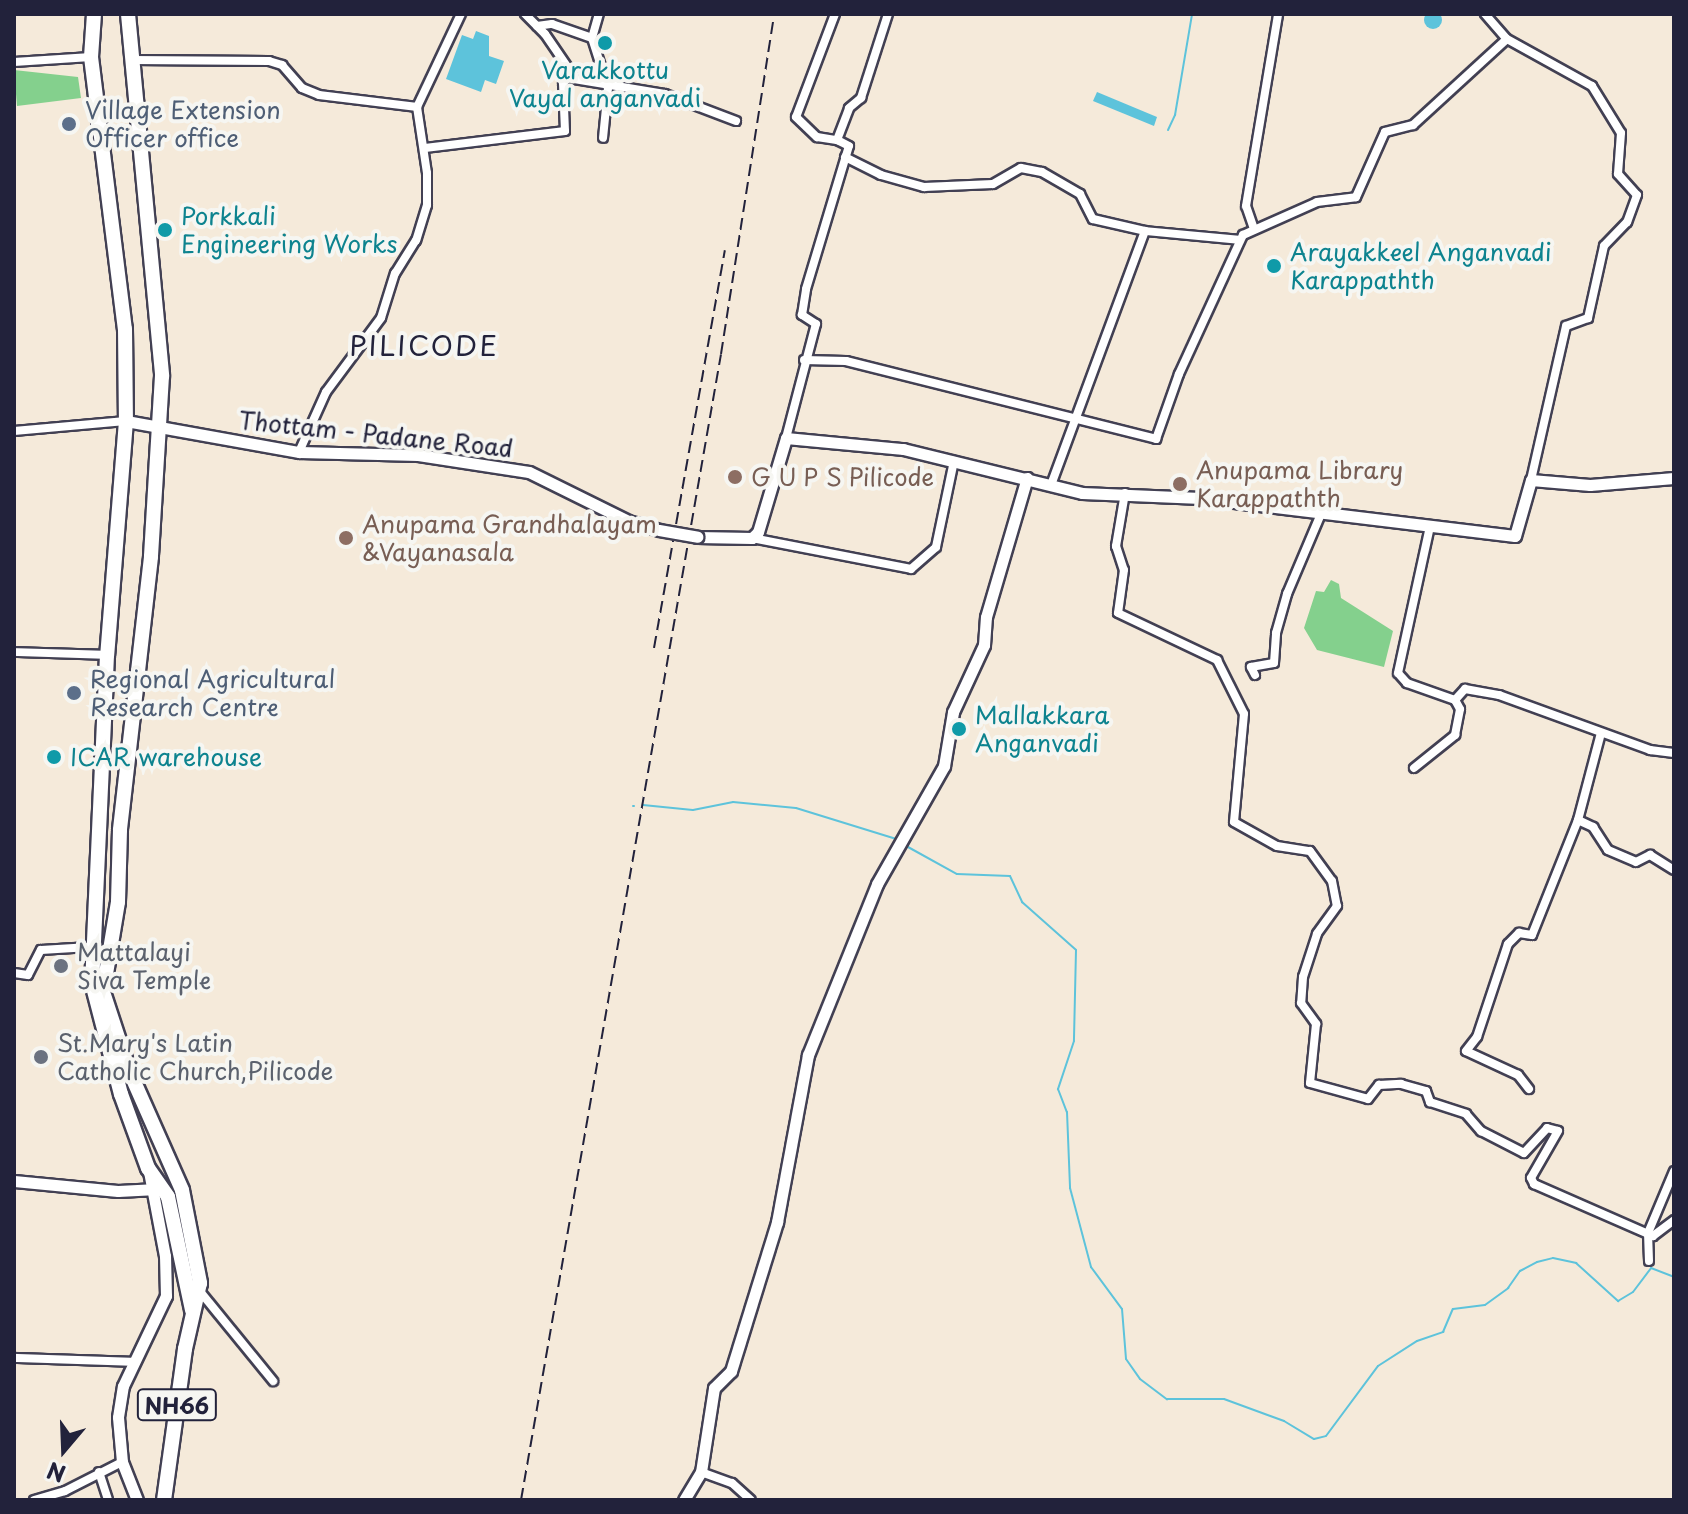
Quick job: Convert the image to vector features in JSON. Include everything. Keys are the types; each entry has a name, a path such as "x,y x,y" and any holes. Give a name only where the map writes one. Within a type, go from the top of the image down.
{"highway":[{"name":"NH66","path":"94,14 91,57 120,271 126,421 107,655 90,947 92,983 107,1050 148,1168 168,1197 192,1310"},
{"name":"NH66","path":"128,14 159,307 160,425 120,830 118,902 103,992 128,1068 182,1190 193,1233 198,1289 192,1310 164,1500"}],"street":[{"path":"299,452 326,392 381,318 395,273 416,240 427,205 425,148 417,107 461,14"},
{"path":"525,14 575,78 608,88 665,94 736,121"},
{"path":"599,14 592,38 608,88 603,138"},
{"path":"835,14 796,117 817,137 837,140 849,146 806,289 802,315 816,324 804,360 766,514 752,538 911,569 936,547 954,461"},
{"path":"837,140 849,108 861,98 888,14"},
{"path":"1254,229 1246,206 1278,14"},
{"path":"786,438 903,449 1082,493 1125,493 1515,536 1566,326 1588,318 1604,246 1627,222 1637,195 1618,174 1621,133 1592,86 1507,39 1485,14"},
{"path":"537,26 552,24 592,38"},
{"path":"804,360 846,361 1156,439 1240,240 1254,229 1317,202 1356,197 1385,132 1413,125 1507,39"},
{"path":"14,62 91,57"},
{"path":"132,60 269,61 290,70 302,88 319,95 417,107"},
{"path":"425,148 565,131 569,119 563,83 575,78"},
{"path":"845,157 881,175 924,187 993,184 1021,168 1042,172 1080,194 1093,219 1145,231 1240,240"},
{"path":"1051,485 1145,231"},
{"path":"14,431 126,421"},
{"name":"Thottam - Padane Road","path":"126,421 299,452 418,455 529,472 628,521 697,537 752,538"},
{"path":"684,1500 701,1472 714,1388 731,1371 743,1318 777,1222 808,1055 877,884 944,766 953,712 984,645 986,617 1027,478"},
{"path":"1531,480 1590,485 1674,478"},
{"path":"1125,493 1116,546 1124,570 1118,613 1217,660 1244,714 1234,822 1277,846 1310,851 1332,881 1337,906 1317,934 1303,977 1301,1003 1316,1024 1310,1083 1368,1099 1379,1085 1401,1084 1426,1091 1430,1102 1466,1114 1481,1131 1524,1153 1547,1128 1558,1131 1531,1178 1534,1184 1648,1234"},
{"path":"1255,675 1251,667 1274,663 1276,633 1287,594 1321,514"},
{"path":"1414,768 1455,735 1460,709 1455,700 1407,683 1398,673 1430,526"},
{"path":"14,652 107,655"},
{"path":"1455,700 1465,689 1499,695 1601,733 1674,753"},
{"path":"1529,1089 1518,1075 1466,1051 1477,1037 1508,944 1519,933 1532,935 1578,820 1601,733"},
{"path":"1578,820 1593,827 1608,850 1636,862 1650,855 1674,870"},
{"path":"14,973 28,975 41,950 90,947"},
{"name":"NH66","path":"137,1500 122,1462 118,1417 134,1362 166,1296 165,1256 148,1168"},
{"path":"1649,1261 1648,1234 1674,1171"},
{"path":"14,1181 118,1191 152,1189"},
{"path":"1648,1234 1674,1220"},
{"path":"198,1289 273,1381"},
{"path":"14,1358 134,1362"},
{"path":"34,1500 65,1491 122,1462"},
{"path":"99,1472 108,1500"},
{"path":"701,1472 732,1483 751,1500"}],"green space":[{"path":"14,70 78,77 81,98 17,106"},
{"path":"1331,580 1339,584 1341,598 1393,631 1384,667 1317,650 1304,628 1316,591 1324,592"}],"water":[{"path":"1433,11 1442,20 1433,29 1424,20"},
{"path":"476,31 489,36 489,56 504,61 496,84 485,80 481,92 446,79 462,35 473,39"},
{"path":"1097,92 1157,117 1154,126 1093,101"}],"waterway":[{"path":"1168,130 1175,115 1192,14"},
{"path":"643,805 693,810 733,802 796,808 896,839"},
{"path":"908,847 957,874 1010,876 1022,902 1076,950 1074,1041 1058,1089 1067,1112 1070,1188 1091,1267 1122,1309 1126,1359 1140,1379 1167,1399 1224,1399 1284,1421 1314,1439 1326,1436 1378,1366 1417,1341 1443,1332 1453,1309 1485,1305 1508,1288 1520,1271 1537,1262 1553,1258 1576,1263 1618,1301 1633,1292 1651,1268 1674,1277"}],"railway":[{"path":"521,1500 721,354 774,14"},
{"path":"654,648 725,250"}],"place":[{"name":"Varakkottu Vayal anganvadi","path":"605,43"},
{"name":"Village Extension Officer office","path":"69,124"},
{"name":"Porkkali Engineering Works","path":"165,230"},
{"name":"Arayakkeel Anganvadi Karappathth","path":"1274,266"},
{"name":"G U P S Pilicode","path":"735,477"},
{"name":"Anupama Library Karappathth","path":"1180,484"},
{"name":"Anupama Grandhalayam &Vayanasala","path":"346,538"},
{"name":"Regional Agricultural Research Centre","path":"74,693"},
{"name":"Mallakkara Anganvadi","path":"959,729"},
{"name":"ICAR warehouse","path":"54,757"},
{"name":"Mattalayi Siva Temple","path":"61,966"},
{"name":"St.Mary's Latin Catholic Church,Pilicode","path":"41,1057"}],"district":[{"name":"PILICODE","path":"424,345"}]}
